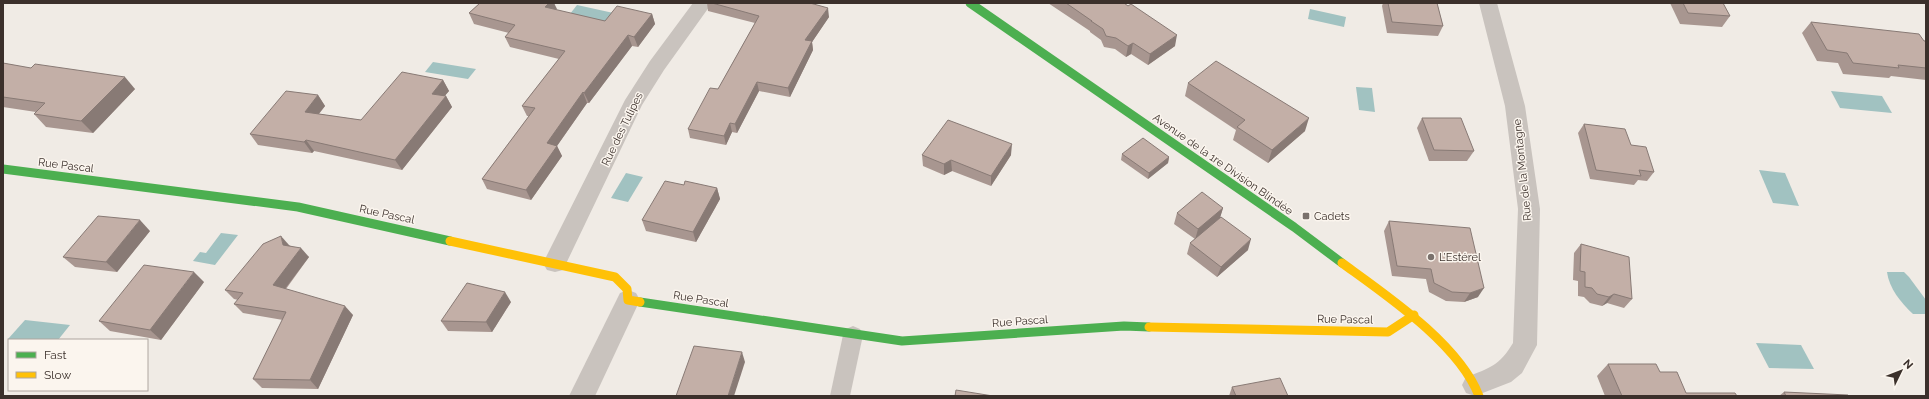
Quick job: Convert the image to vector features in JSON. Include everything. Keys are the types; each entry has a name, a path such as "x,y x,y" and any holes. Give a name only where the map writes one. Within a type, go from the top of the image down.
{"street":[{"name":"Rue des Tulipes","path":"555,263 575,226 632,105 654,70 703,3"},
{"name":"Avenue de la 1re Division Blindée","path":"970,3 1287,223 1414,316 1449,350 1477,391"},
{"name":"Rue de la Montagne","path":"1477,391 1513,365 1525,345 1529,209 1515,106 1488,3"},
{"name":"Rue Pascal","path":"3,168 298,207 615,277 627,288 628,300 853,335 902,341 1124,326 1388,332 1414,316"},
{"path":"582,396 628,300"}],"lane":[{"path":"840,396 853,335"}],"water":[{"path":"577,5 618,14 610,23 570,14"},
{"path":"1310,9 1346,17 1344,27 1308,19"},
{"path":"433,62 476,69 468,79 425,72"},
{"path":"1356,87 1372,88 1375,112 1359,110"},
{"path":"1831,91 1882,96 1892,113 1840,108"},
{"path":"1759,170 1785,173 1799,206 1773,203"},
{"path":"626,173 643,177 628,202 611,198"},
{"path":"221,233 238,235 215,265 193,261 200,252 206,253"},
{"path":"1887,272 1904,272 1909,277 1926,300 1926,314 1913,314 1904,305 1890,284"},
{"path":"25,320 70,325 59,339 8,339"},
{"path":"1756,343 1801,345 1814,369 1769,368"}],"building":[{"path":"480,3 549,3 545,7 605,21 617,6 652,14 634,37 628,35 584,93 583,92 547,143 557,146 526,190 482,179 535,108 522,106 565,51 505,37 515,25 469,13"},
{"path":"712,3 810,3 828,8 805,40 812,41 788,88 757,82 735,124 730,123 724,136 688,129 710,88 718,89 759,16"},
{"path":"1066,3 1124,3 1128,6 1131,4 1177,35 1150,54 1133,43 1128,46 1116,38 1106,36 1103,29"},
{"path":"1388,3 1437,3 1443,26 1392,22"},
{"path":"1683,3 1723,3 1730,16 1688,13"},
{"path":"1811,22 1919,34 1924,41 1926,41 1926,68 1898,65 1899,68 1853,63 1847,53 1827,50"},
{"path":"1216,61 1309,118 1272,150 1237,127 1245,120 1188,83"},
{"path":"3,63 31,68 35,64 125,77 81,121 34,114 45,103 3,97"},
{"path":"402,72 443,80 432,94 446,96 395,160 306,140 304,142 250,134 286,91 318,95 305,112 361,120"},
{"path":"1422,118 1461,118 1474,151 1434,150"},
{"path":"948,120 1012,144 991,176 951,160 944,164 922,155"},
{"path":"1584,124 1625,129 1631,145 1646,147 1654,172 1639,170 1641,176 1596,170"},
{"path":"1143,138 1169,157 1149,173 1122,154"},
{"path":"665,181 684,185 685,181 717,188 693,232 642,220"},
{"path":"1202,192 1223,208 1198,229 1177,213"},
{"path":"98,216 140,220 106,262 63,257"},
{"path":"1221,217 1251,239 1221,267 1190,243"},
{"path":"1389,221 1470,228 1484,288 1470,293 1452,292 1434,283 1431,269 1397,266"},
{"path":"281,236 283,245 301,248 273,285 345,306 310,380 253,379 286,312 234,304 243,293 225,290 263,244"},
{"path":"1581,244 1629,257 1632,299 1614,294 1609,297 1597,294 1592,288 1585,287 1585,272 1580,271"},
{"path":"144,265 194,272 150,330 99,321"},
{"path":"467,283 505,292 486,322 441,321"},
{"path":"694,346 742,352 728,396 676,396"},
{"path":"1608,364 1656,364 1660,372 1677,372 1686,393 1735,393 1737,396 1622,396"},
{"path":"1280,378 1288,396 1236,396 1232,387"},
{"path":"956,390 993,396 955,396"},
{"path":"1784,392 1848,395 1848,396 1786,396"}],"traffic: fast":[{"path":"970,3 1294,227 1342,263"},
{"path":"3,169 298,207 450,241"},
{"path":"640,302 902,341 1124,326 1149,327"}],"traffic: slow":[{"path":"450,241 615,277 627,289 628,300 640,302"},
{"path":"1342,263 1405,310 1434,335 1466,372 1479,396"},
{"path":"1149,327 1388,332 1414,315"}],"place":[{"name":"Cadets","path":"1306,216"},
{"name":"L’Estérel","path":"1431,257"}]}
